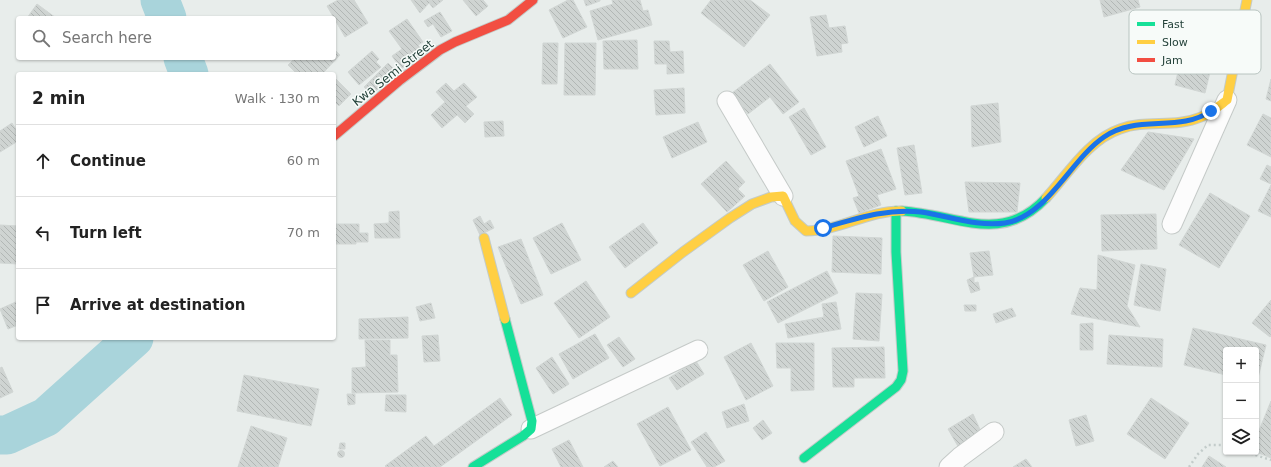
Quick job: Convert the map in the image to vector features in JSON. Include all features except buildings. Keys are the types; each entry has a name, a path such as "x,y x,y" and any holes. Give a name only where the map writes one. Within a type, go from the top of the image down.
{"street":[{"name":"Kwa Semi Street","path":"336,134 392,86 441,50 476,33 505,22 517,15 533,0"},
{"path":"1245,10 1247,0"},
{"path":"1172,224 1227,100 1234,74"},
{"path":"727,101 784,196 800,227 810,232 862,218 896,211 921,212 984,224 1006,223 1022,218 1036,208 1087,152 1103,137 1118,129 1138,124 1202,118 1227,100"},
{"path":"631,293 742,209 775,195 784,196"},
{"path":"804,458 881,400 901,380 904,371 896,252 896,211"},
{"path":"484,238 532,422 531,429"},
{"path":"473,467 523,436 531,429 698,350"},
{"path":"949,467 994,432"}],"path":[{"path":"1189,467 1198,454 1208,445 1223,445"},
{"path":"1255,455 1271,460"}],"waterway":[{"path":"160,0 166,16"},
{"path":"184,60 188,72"},
{"path":"0,435 7,435 46,417 132,340"}],"traffic: fast":[{"path":"902,211 922,213 978,224 995,224 1012,221 1029,212 1046,198"},
{"path":"804,458 896,387 901,380 903,371 896,252 896,211"},
{"path":"473,467 523,436 531,429 532,421 505,319"}],"traffic: slow":[{"path":"1245,10 1247,0"},
{"path":"1046,198 1088,149 1109,134 1130,126 1140,124 1181,122 1208,114 1227,100 1232,74"},
{"path":"631,293 683,252 730,218 752,204 771,197 783,196 795,221 806,231 830,228 878,214 902,211"},
{"path":"484,238 505,319"}],"traffic: jam":[{"path":"336,134 399,81 440,50 455,42 508,20 533,0"}],"route":[{"path":"823,228 881,213 896,211 921,212 978,223 1006,223 1022,218 1036,208 1087,152 1103,137 1118,129 1138,124 1180,122 1202,118 1211,111"}]}
